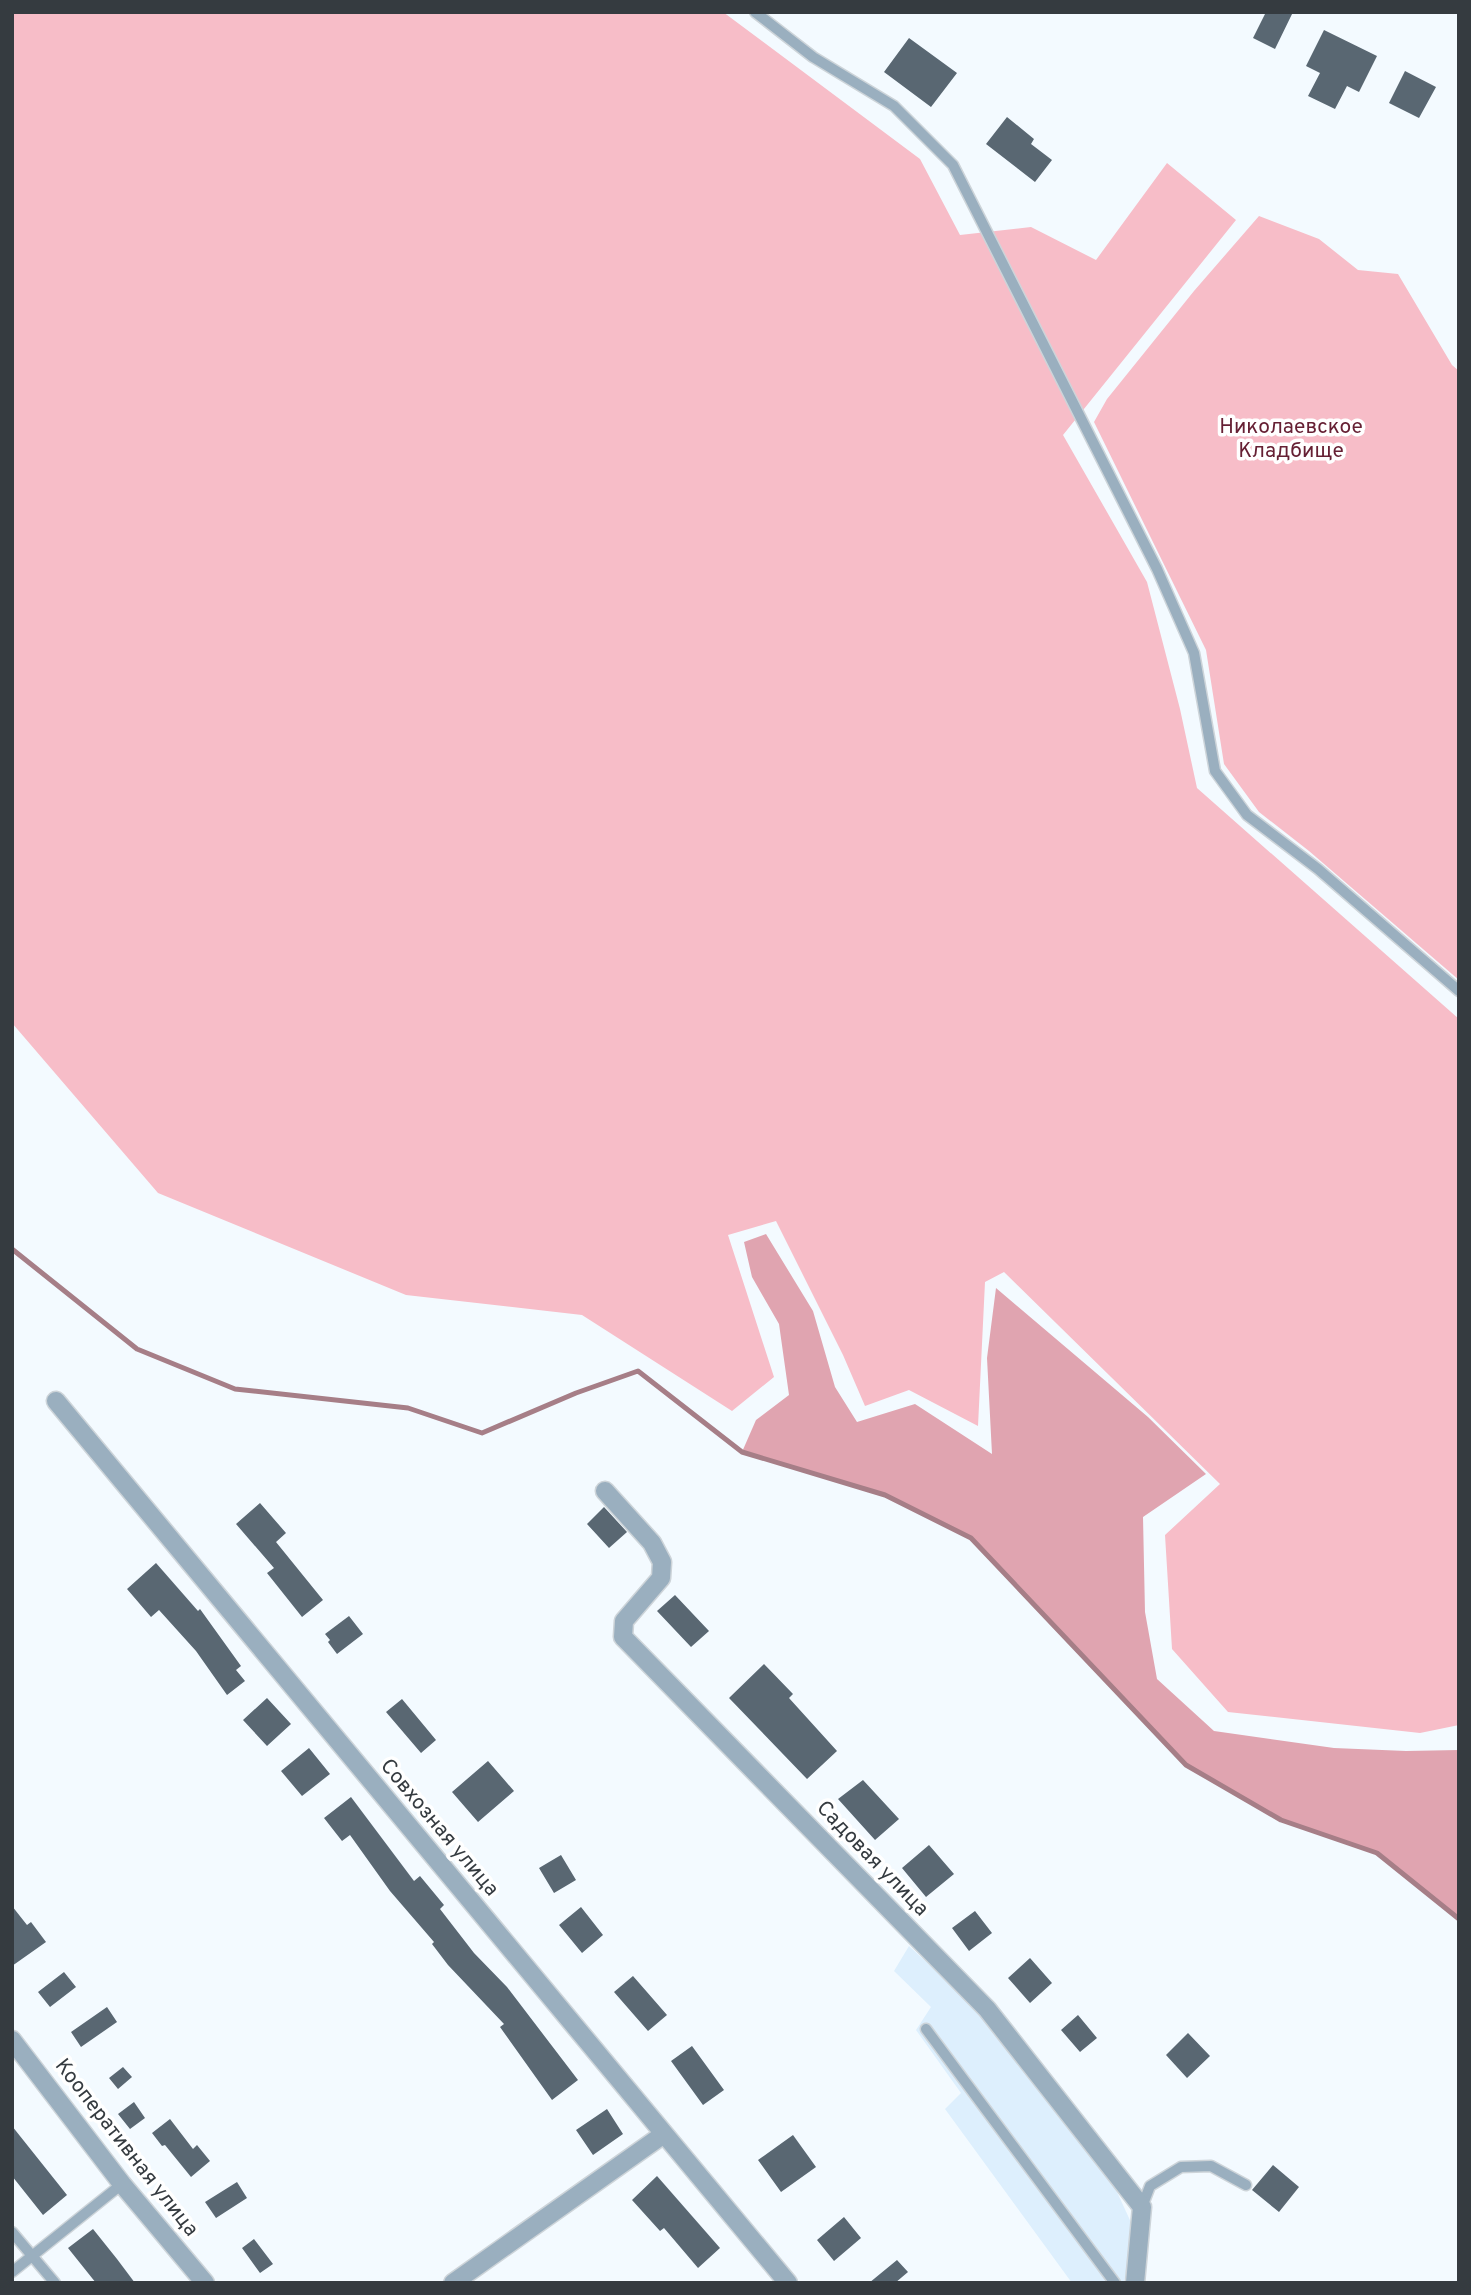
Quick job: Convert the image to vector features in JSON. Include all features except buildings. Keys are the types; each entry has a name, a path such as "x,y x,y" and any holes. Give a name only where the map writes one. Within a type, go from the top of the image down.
{"street":[{"name":"Совхозная улица","path":"56,1401 788,2283"},
{"name":"Садовая улица","path":"605,1491 652,1543 662,1562 662,1578 624,1621 623,1637 987,2009 1142,2207"},
{"name":"Кооперативная улица","path":"12,2040 122,2184 205,2283"},
{"path":"453,2283 664,2134"},
{"path":"1135,2283 1142,2207"}],"lane":[{"path":"755,12 813,57 894,106 953,165 1157,569 1194,653 1215,771 1247,815 1318,869 1459,991"},
{"path":"926,2029 1115,2283"},
{"path":"1142,2207 1150,2186 1181,2166 1211,2166 1246,2185"},
{"path":"12,2272 122,2184"},
{"path":"12,2232 55,2283"}],"shaded area":[{"path":"766,1234 813,1311 835,1387 857,1422 915,1404 992,1454 987,1358 996,1288 1148,1417 1206,1474 1143,1517 1145,1612 1157,1679 1214,1731 1334,1748 1459,1750 1459,1919 1377,1853 1281,1820 1186,1765 971,1538 885,1495 742,1452 756,1420 789,1395 779,1324 752,1277 744,1242"},
{"path":"909,1946 982,2013 1112,2181 1134,2229 1124,2283 1072,2283 945,2109 961,2093 916,2030 931,2007 894,1971"}],"green space":[{"path":"12,12 723,12 920,159 960,235 1031,227 1096,260 1167,163 1236,220 1063,435 1147,582 1180,709 1197,788 1459,1019 1459,1725 1420,1733 1228,1712 1172,1649 1165,1535 1220,1484 1004,1272 985,1282 978,1426 909,1390 865,1406 843,1355 776,1221 728,1235 774,1377 732,1411 582,1315 406,1295 158,1193 12,1023"},
{"name":"Николаевское Кладбище","path":"1259,216 1319,239 1358,270 1398,274 1452,365 1459,371 1459,980 1309,851 1259,812 1224,764 1206,650 1094,422 1107,399"}],"waterway":[{"path":"12,1249 137,1349 235,1389 408,1408 482,1433 576,1393 638,1371 742,1452 885,1495 971,1538 1186,1765 1281,1820 1377,1853 1459,1919"}]}
